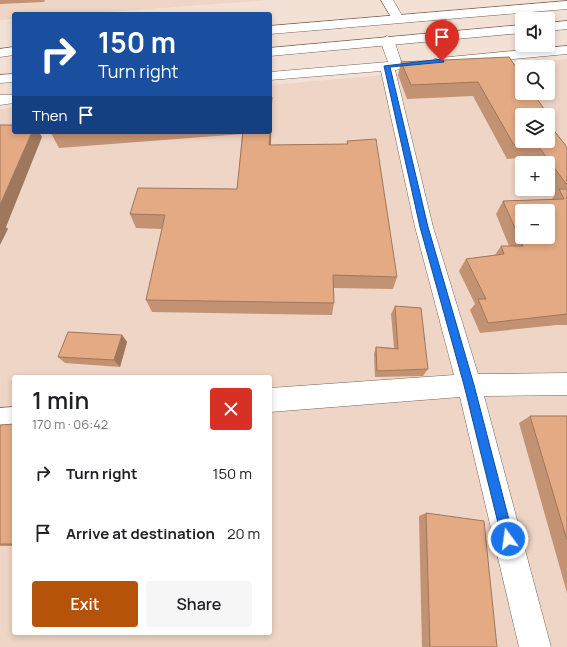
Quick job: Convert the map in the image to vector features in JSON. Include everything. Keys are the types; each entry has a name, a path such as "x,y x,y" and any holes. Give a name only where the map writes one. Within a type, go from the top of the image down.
{"street":[{"path":"387,0 398,19"},
{"path":"272,30 567,5"},
{"path":"555,26 567,25"},
{"path":"272,52 387,40 515,30"},
{"path":"387,40 424,227 469,385 535,647"},
{"path":"272,76 567,50"},
{"path":"0,53 12,51"},
{"path":"0,79 12,78"},
{"path":"0,100 12,99"},
{"path":"272,400 469,385 567,384"},
{"path":"0,420 12,419"}],"shaded area":[{"path":"0,0 269,0 108,12 12,12 12,19 0,20"},
{"path":"567,59 567,647 0,647 0,109 12,107 12,134 272,134 272,85 515,64 515,100 555,100 555,60"}],"building":[{"path":"509,57 515,66 515,100 538,100 543,108 515,108 514,145 478,82 411,85 401,62"},
{"path":"0,125 12,125 12,134 31,134 0,205"},
{"path":"555,132 567,147 567,185 555,169 555,156 546,156 540,148 555,148"},
{"path":"243,134 270,134 269,145 348,144 347,141 376,139 397,277 333,275 334,303 146,300 165,215 130,214 138,188 237,189"},
{"path":"559,189 567,189 567,314 488,323 478,299 486,299 466,259 504,254 501,246 523,246 522,244 555,244 555,204 515,204 515,228 503,201 564,199"},
{"path":"395,306 421,308 428,369 377,371 376,347 398,349"},
{"path":"68,332 122,335 114,360 58,357"},
{"path":"530,416 567,416 567,540"},
{"path":"12,424 12,544 0,544 0,425"},
{"path":"426,513 484,521 497,647 430,647"}],"route":[{"path":"442,61 387,66 424,227 469,385 508,539"}]}
